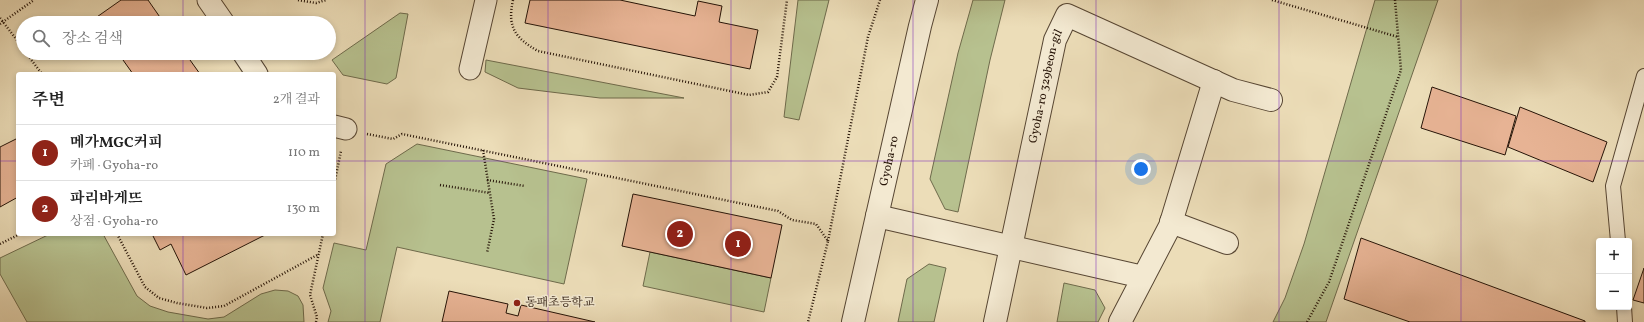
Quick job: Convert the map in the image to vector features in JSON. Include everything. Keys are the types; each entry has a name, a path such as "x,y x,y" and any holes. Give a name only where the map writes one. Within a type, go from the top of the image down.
{"street":[{"path":"208,0 219,16"},
{"path":"470,69 486,0"},
{"name":"Gyoha-ro","path":"853,322 920,26 928,0"},
{"name":"Gyoha-ro 329beon-gil","path":"995,322 1055,40 1067,15 1233,90 1271,100"},
{"path":"248,60 256,72"},
{"path":"1120,322 1171,222 1214,81"},
{"path":"877,216 1143,277"},
{"path":"1171,222 1227,243"}],"lane":[{"path":"1618,238 1613,186 1644,76"},
{"path":"1624,310 1625,322"}],"path":[{"path":"2,23 34,0"},
{"path":"298,0 316,3 326,0"},
{"path":"513,0 511,10 512,27 523,42 538,51 749,95 768,92 777,77 787,0 783,0"},
{"path":"808,322 828,241 868,37 880,0"},
{"path":"1272,0 1398,37"},
{"path":"1307,322 1329,282 1401,70 1395,0"},
{"path":"0,18 2,23 16,40"},
{"path":"31,60 40,72"},
{"path":"336,166 340,128 393,139 402,134 778,211 792,220 816,224 828,241"},
{"path":"483,150 494,219 487,253"},
{"path":"488,180 525,186"},
{"path":"440,185 490,193"},
{"path":"0,244 16,236"},
{"path":"118,236 145,287 159,298 177,303 207,308 224,306 319,254"},
{"path":"316,322 317,317 310,295 323,236"}],"green space":[{"path":"798,0 829,0 799,120 784,117"},
{"path":"973,0 1005,0 990,60 958,212 945,209 930,179 958,53"},
{"path":"1375,0 1438,0 1326,322 1273,322 1285,298 1304,244"},
{"path":"400,13 408,14 396,78 387,84 343,75 332,60 336,60 336,57"},
{"path":"486,60 684,98 600,98 518,88 485,72"},
{"path":"417,144 587,179 564,284 397,247 380,322 328,322 331,311 323,288 334,243 366,250 386,164"},
{"path":"46,236 104,236 137,296 150,306 168,312 208,319 224,317 261,294 275,290 288,291 298,296 303,305 304,322 27,322 0,274 0,258"},
{"path":"650,252 771,278 764,312 643,286"},
{"path":"929,264 946,268 934,322 898,322 907,279"},
{"path":"1064,283 1095,290 1105,308 1098,322 1057,322"}],"building":[{"path":"121,0 148,0 159,16 98,16"},
{"path":"530,0 620,0 695,16 698,1 722,6 719,22 758,30 750,69 525,23"},
{"path":"123,60 190,60 199,72 132,72"},
{"path":"1432,87 1516,116 1505,155 1421,128"},
{"path":"1520,107 1607,142 1593,182 1508,147"},
{"path":"16,139 16,198 0,207 0,147"},
{"path":"633,194 782,225 771,278 622,246"},
{"path":"153,236 263,236 186,275 171,244 160,250"},
{"path":"1361,238 1585,322 1410,322 1344,299"},
{"path":"1644,268 1644,303 1633,300"},
{"path":"449,291 508,304 506,313 518,316 521,305 595,322 442,322"}],"place":[{"name":"파리바게뜨","path":"680,234"},
{"name":"메가MGC커피","path":"738,244"},
{"name":"동패초등학교","path":"517,303"}]}
